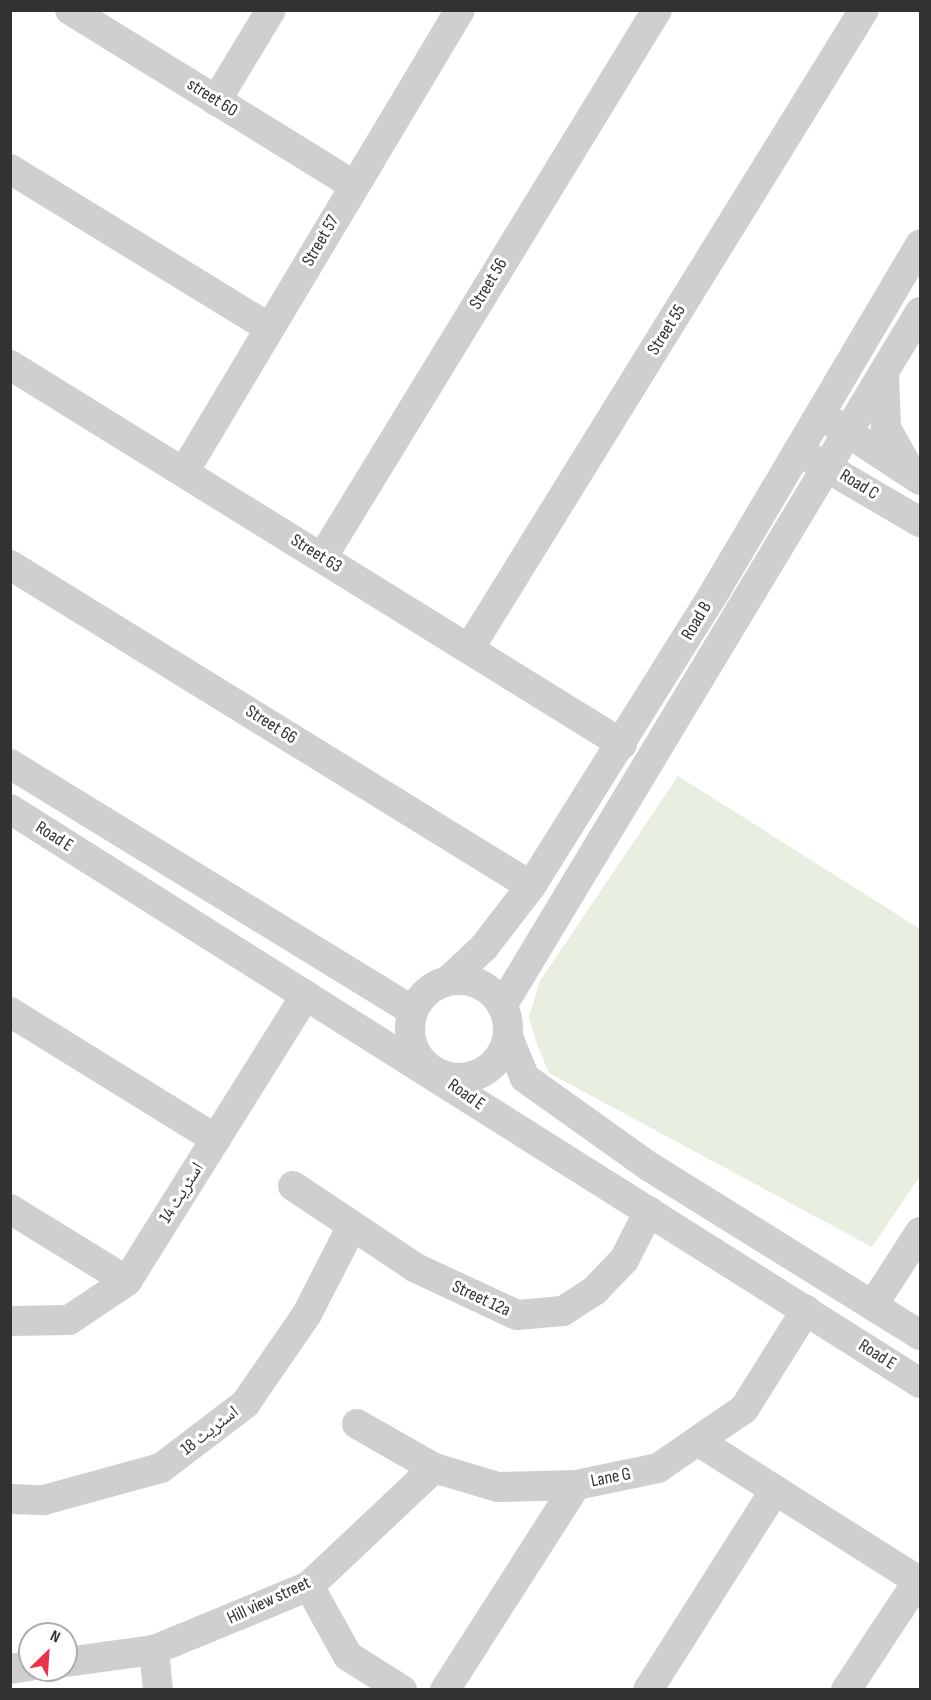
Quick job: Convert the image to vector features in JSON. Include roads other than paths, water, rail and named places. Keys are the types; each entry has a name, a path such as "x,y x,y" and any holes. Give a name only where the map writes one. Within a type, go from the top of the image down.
{"street":[{"name":"street 60","path":"70,10 353,185"},
{"path":"216,101 271,10"},
{"name":"Street 57","path":"184,472 353,185 460,10"},
{"name":"Street 56","path":"322,558 657,10"},
{"name":"Street 55","path":"469,649 864,10"},
{"path":"10,169 269,328"},
{"name":"Road B","path":"449,980 531,886 622,744 921,245"},
{"name":"Road B","path":"502,1006 921,312"},
{"name":"Street 63","path":"10,365 622,744"},
{"path":"884,373 886,428 917,478"},
{"name":"Road C","path":"819,414 917,478"},
{"name":"Road C","path":"798,450 921,522"},
{"name":"Street 66","path":"10,565 531,886"},
{"path":"10,764 413,1011"},
{"name":"Road E","path":"10,809 306,995 431,1069 649,1211 921,1383"},
{"path":"508,1037 492,1065 478,1074 446,1076 431,1069 412,1043 413,1011 421,997 449,980 480,984 502,1006 508,1037 525,1078 650,1167 921,1335"},
{"name":"اسٹریٹ 14","path":"10,1321 69,1320 127,1281 306,995"},
{"path":"10,1011 216,1139"},
{"name":"Street 12a","path":"293,1186 416,1268 517,1316 563,1311 595,1290 624,1260 649,1211"},
{"path":"10,1209 127,1281"},
{"name":"اسٹریٹ 18","path":"10,1499 44,1500 161,1468 245,1404 307,1314 352,1226"},
{"path":"873,1305 921,1232"},
{"name":"Lane G","path":"357,1424 434,1468 498,1487 576,1485 658,1468 701,1443 744,1409 806,1310"},
{"path":"701,1443 920,1582 846,1689"},
{"name":"Hill view street","path":"78,1660 154,1650 309,1586 434,1468"},
{"path":"445,1689 576,1485"},
{"path":"648,1689 775,1490"},
{"path":"309,1586 348,1656 402,1689"},
{"path":"154,1650 158,1689"}]}
